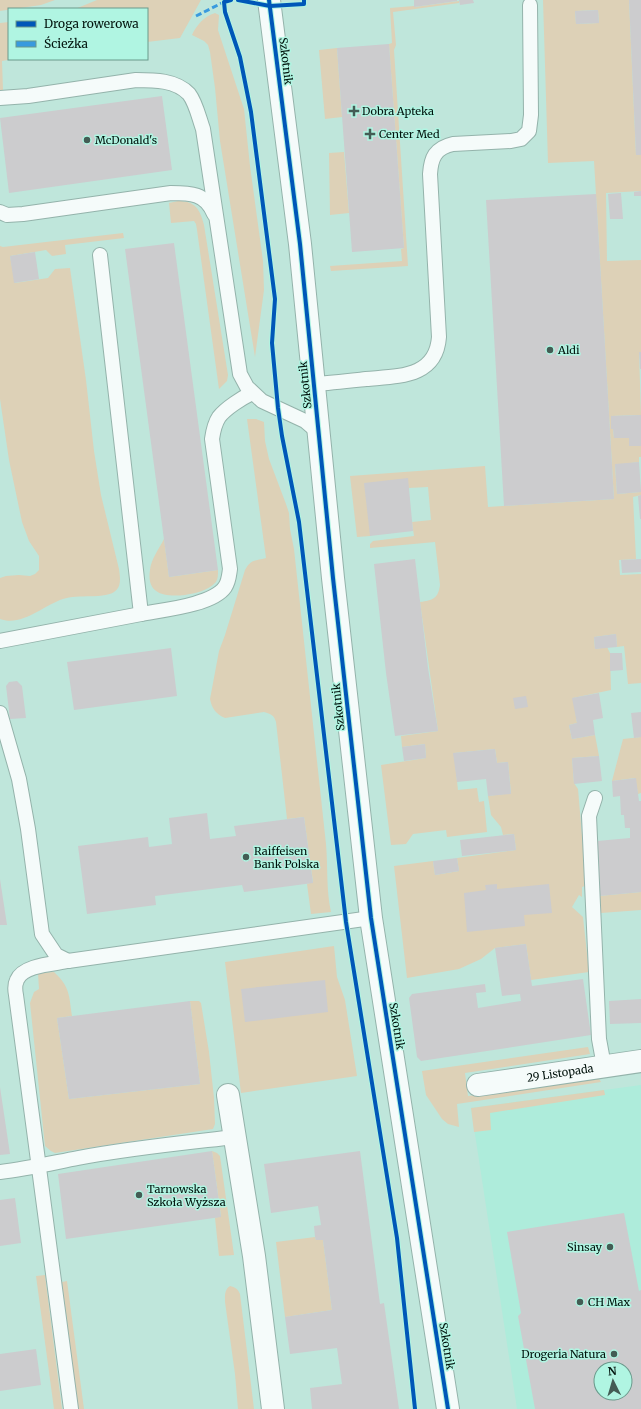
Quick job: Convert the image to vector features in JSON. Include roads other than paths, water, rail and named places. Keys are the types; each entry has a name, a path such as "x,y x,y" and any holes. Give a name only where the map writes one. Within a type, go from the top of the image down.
{"street":[{"name":"Szkotnik","path":"269,0 300,244 333,578 371,918 448,1409"},
{"name":"29 Listopada","path":"478,1085 641,1061"},
{"path":"228,1095 255,1263 273,1409"}],"lane":[{"path":"314,384 404,376 421,369 433,358 437,349 439,337 430,163 435,154 444,146 453,144 511,141 521,139 529,131 531,115 530,5"},
{"path":"0,98 28,96 136,80 165,82 183,90 189,95 203,129 240,374 247,387 262,401 305,421 319,433"},
{"path":"0,212 7,215 23,214 171,193 187,193 197,195 205,199 211,207 216,220"},
{"path":"100,255 140,614"},
{"path":"0,641 192,604 217,595 225,587 229,579 230,569 212,438 219,418 240,400 252,393"},
{"path":"0,713 19,779 28,829 42,934 56,955 68,961"},
{"path":"595,798 589,816 599,1039 604,1066"},
{"path":"71,1409 15,988 17,980 22,973 31,968 68,961 371,918"},
{"path":"0,1172 38,1167 91,1156 235,1136"}],"place":[{"name":"Dobra Apteka","path":"354,111"},
{"name":"Center Med","path":"370,134"},
{"name":"McDonald's","path":"87,140"},
{"name":"Aldi","path":"550,350"},
{"name":"Raiffeisen Bank Polska","path":"246,857"},
{"name":"Tarnowska Szkoła Wyższa","path":"139,1195"},
{"name":"Sinsay","path":"610,1247"},
{"name":"CH Max","path":"580,1302"},
{"name":"Drogeria Natura","path":"614,1354"}]}
